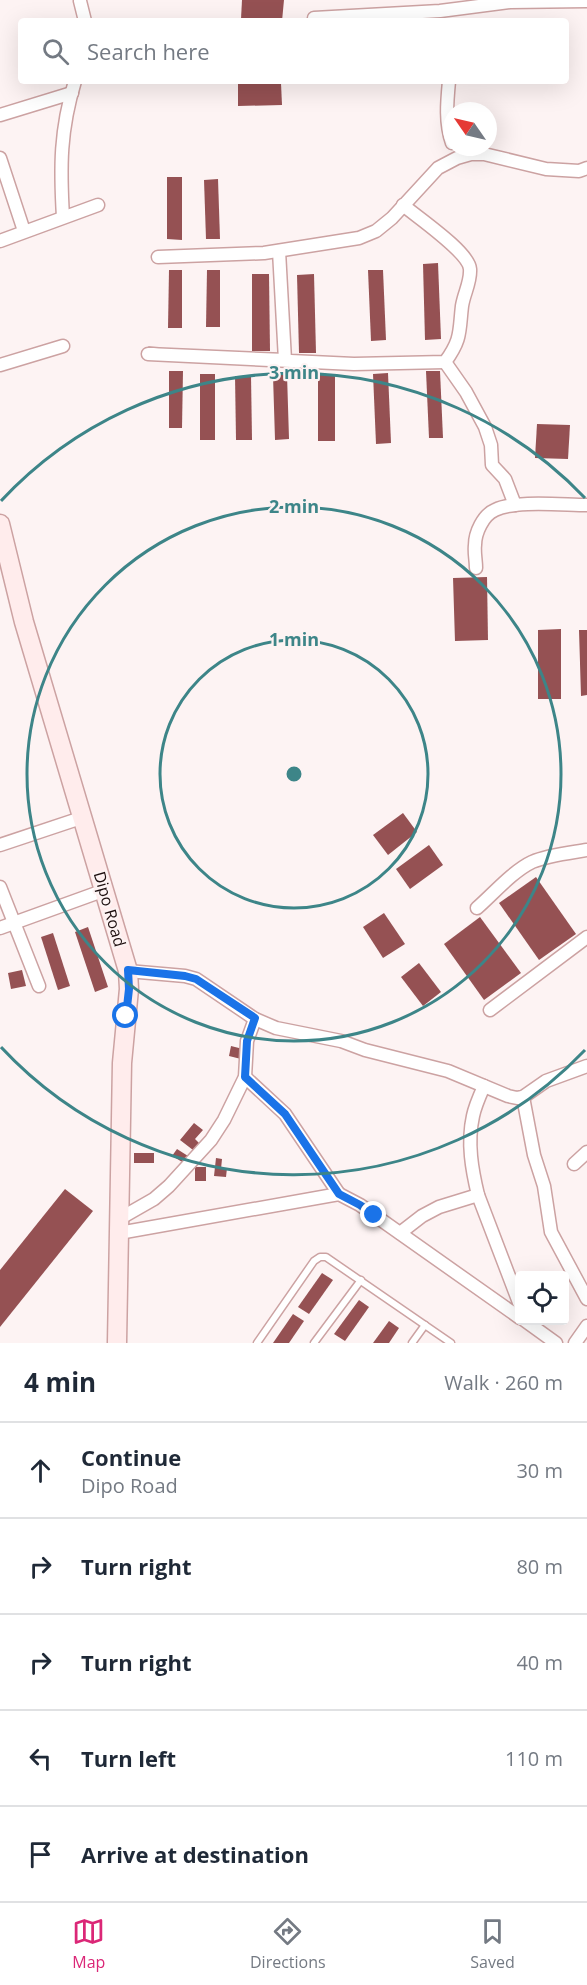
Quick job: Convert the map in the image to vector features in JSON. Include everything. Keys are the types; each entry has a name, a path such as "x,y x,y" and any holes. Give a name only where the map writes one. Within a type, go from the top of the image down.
{"main road":[{"name":"Dipo Road","path":"0,527 24,622 128,970 129,989 122,1063 117,1343"}],"street":[{"path":"80,1 84,18"},
{"path":"314,18 464,8 510,2 587,1"},
{"path":"461,18 464,8"},
{"path":"447,102 449,84"},
{"path":"0,115 74,87"},
{"path":"63,217 61,153 66,111 74,87"},
{"path":"158,257 264,253 359,238 376,231 392,218 448,156"},
{"path":"492,156 546,169 579,171 587,168"},
{"path":"0,158 24,231"},
{"path":"403,205 451,245 469,265 468,286 462,304 461,329 457,345 445,362"},
{"path":"0,241 98,206"},
{"path":"279,251 285,360"},
{"path":"0,365 63,346"},
{"path":"285,360 148,354 354,364 445,362"},
{"path":"445,362 466,392 485,426 492,465 505,479 514,505"},
{"path":"476,568 475,545 482,523 494,510 514,505 587,505"},
{"path":"0,844 84,817"},
{"path":"477,908 532,862 587,850"},
{"path":"0,887 39,986"},
{"path":"0,928 105,890"},
{"path":"490,1010 587,937"},
{"path":"128,970 196,979 255,1018 276,1028 341,1041 365,1050 448,1071 517,1098 546,1081 587,1066"},
{"path":"119,1226 169,1186 211,1140 224,1120 245,1077 247,1041 255,1018"},
{"path":"245,1077 285,1114 339,1194 360,1205 515,1314"},
{"path":"484,1086 473,1115 471,1169 478,1195 515,1294"},
{"path":"522,1097 534,1155 544,1186 551,1232 587,1299"},
{"path":"574,1164 587,1152"},
{"path":"119,1226 339,1194"},
{"path":"400,1233 422,1216 439,1207 478,1195"},
{"path":"531,1325 556,1343"},
{"path":"575,1343 587,1326"}],"lane":[{"path":"257,1343 314,1261 320,1257 326,1257 451,1343"},
{"path":"314,1343 361,1280"},
{"path":"412,1343 425,1325"}],"building":[{"path":"242,0 284,0 282,18 241,18"},
{"path":"238,84 281,84 282,105 238,106"},
{"path":"167,177 182,177 182,240 167,239"},
{"path":"218,179 220,239 206,239 204,180"},
{"path":"438,263 441,339 425,340 423,264"},
{"path":"169,270 182,270 182,328 168,328"},
{"path":"207,270 220,270 220,327 206,327"},
{"path":"368,270 383,270 386,340 371,341"},
{"path":"252,274 269,274 270,351 252,351"},
{"path":"314,274 316,353 299,353 297,275"},
{"path":"169,371 183,371 182,428 169,428"},
{"path":"426,371 440,371 443,438 429,438"},
{"path":"388,373 391,443 376,444 373,374"},
{"path":"200,374 215,374 215,440 200,440"},
{"path":"287,374 289,439 275,440 273,375"},
{"path":"318,375 335,375 335,441 318,441"},
{"path":"235,376 251,376 252,440 236,440"},
{"path":"537,424 570,425 568,459 535,458"},
{"path":"487,577 488,640 455,641 453,578"},
{"path":"561,629 561,699 538,699 538,630"},
{"path":"579,630 587,630 587,695 581,696"},
{"path":"403,813 417,832 388,855 373,835"},
{"path":"429,845 443,865 410,889 396,869"},
{"path":"536,877 576,934 539,960 499,903"},
{"path":"384,913 405,944 383,958 363,927"},
{"path":"480,917 521,973 484,1000 444,944"},
{"path":"88,927 108,987 95,992 75,932"},
{"path":"53,933 70,986 58,990 41,937"},
{"path":"419,963 441,992 423,1006 401,977"},
{"path":"22,970 26,986 11,989 8,973"},
{"path":"231,1046 243,1049 241,1059 229,1056"},
{"path":"194,1123 203,1130 195,1139 199,1143 193,1150 180,1140"},
{"path":"177,1149 188,1156 184,1163 172,1156"},
{"path":"134,1153 154,1153 154,1163 134,1163"},
{"path":"216,1158 222,1159 221,1169 227,1168 226,1177 214,1176"},
{"path":"195,1167 206,1167 206,1181 195,1181"},
{"path":"65,1189 93,1211 0,1327 0,1270"},
{"path":"322,1273 333,1280 309,1314 298,1307"},
{"path":"359,1300 369,1307 345,1341 334,1334"},
{"path":"293,1314 304,1321 289,1343 273,1343"},
{"path":"389,1321 399,1328 389,1343 373,1343"}],"route":[{"path":"126,1016 129,989 128,970 196,979 255,1018 247,1041 245,1077 285,1114 339,1194 374,1215"}]}
